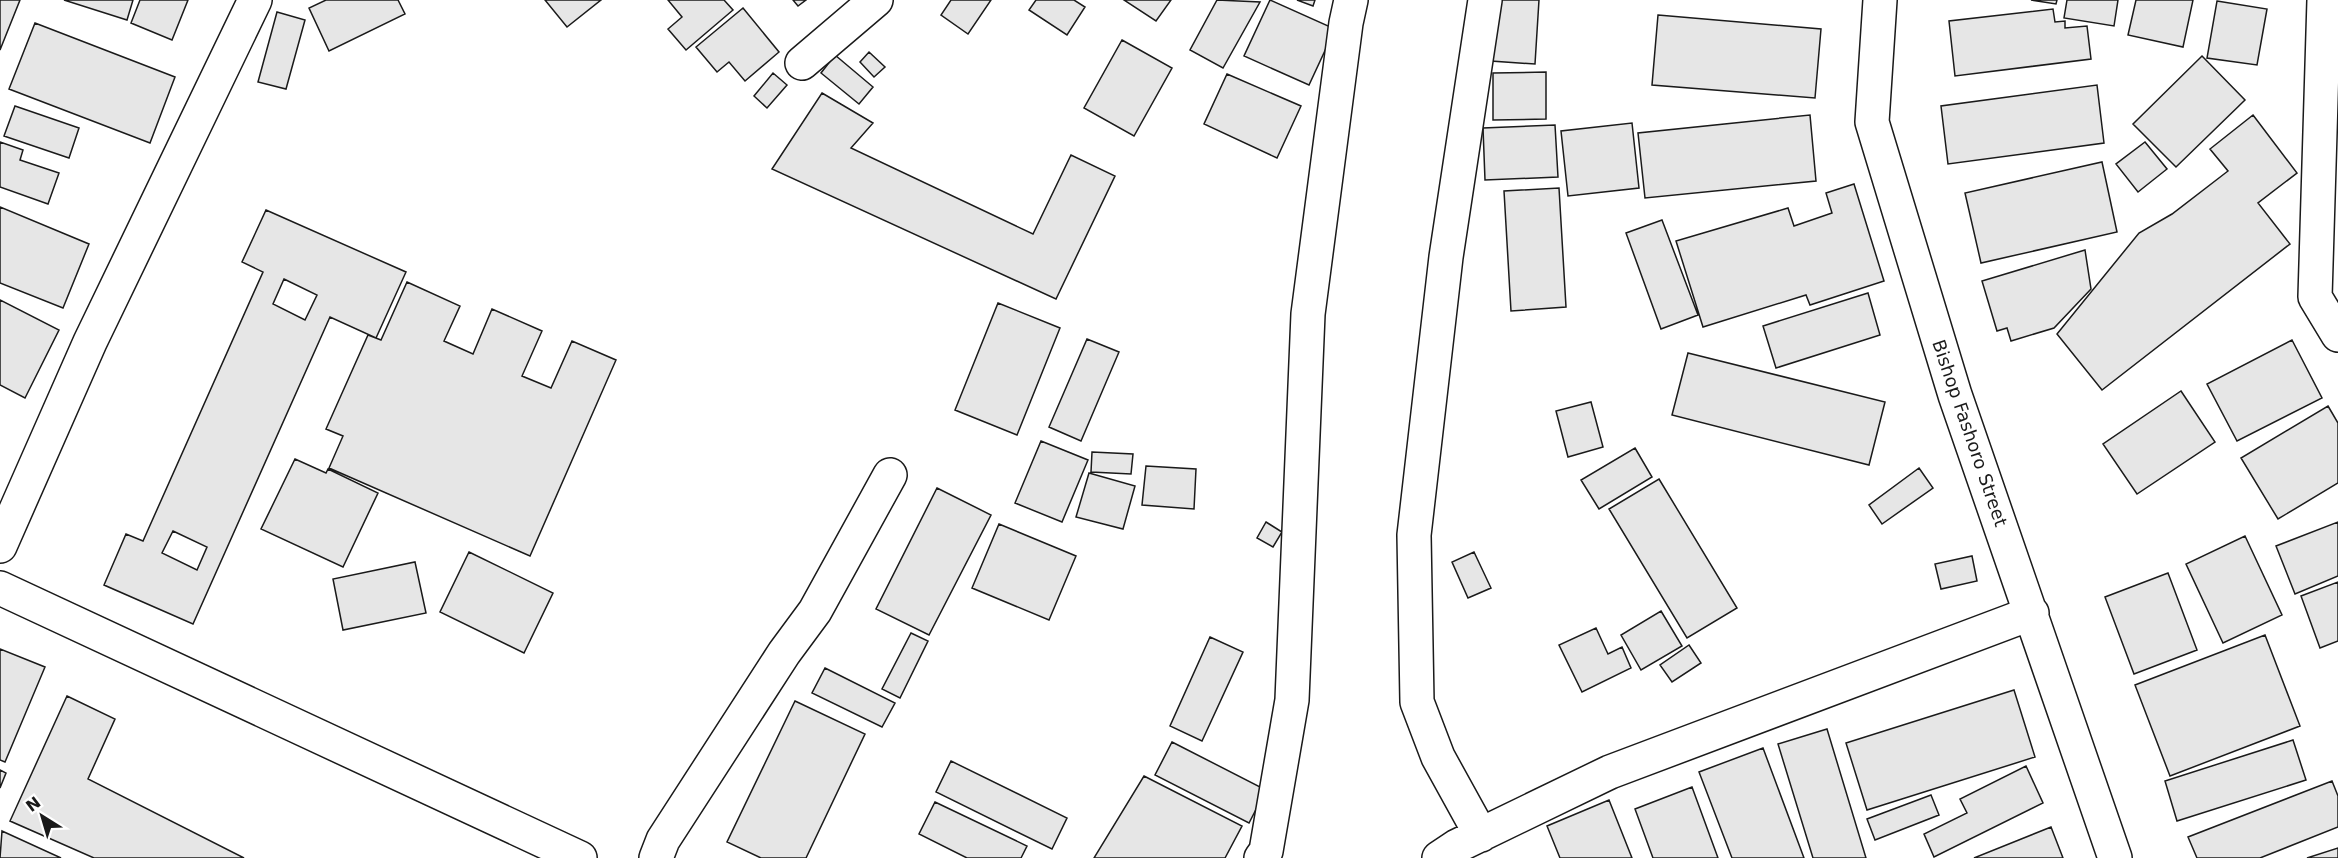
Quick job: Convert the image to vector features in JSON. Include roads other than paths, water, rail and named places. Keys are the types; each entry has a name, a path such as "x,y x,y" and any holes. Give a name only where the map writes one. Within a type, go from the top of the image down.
{"street":[{"path":"0,546 90,342 255,0"},
{"path":"802,63 876,0"},
{"path":"1261,858 1266,851 1292,700 1308,314 1351,0"},
{"path":"1481,835 1438,757 1417,702 1414,535 1446,257 1485,0"},
{"name":"Bishop Fashoro Street","path":"1880,0 1872,122 1955,395 2115,858"},
{"path":"2324,0 2315,297 2338,335"},
{"path":"656,858 663,840 784,654 815,611 890,475"},
{"path":"0,588 580,858"},
{"path":"1439,858 1457,846 1610,772 2032,614"}]}
